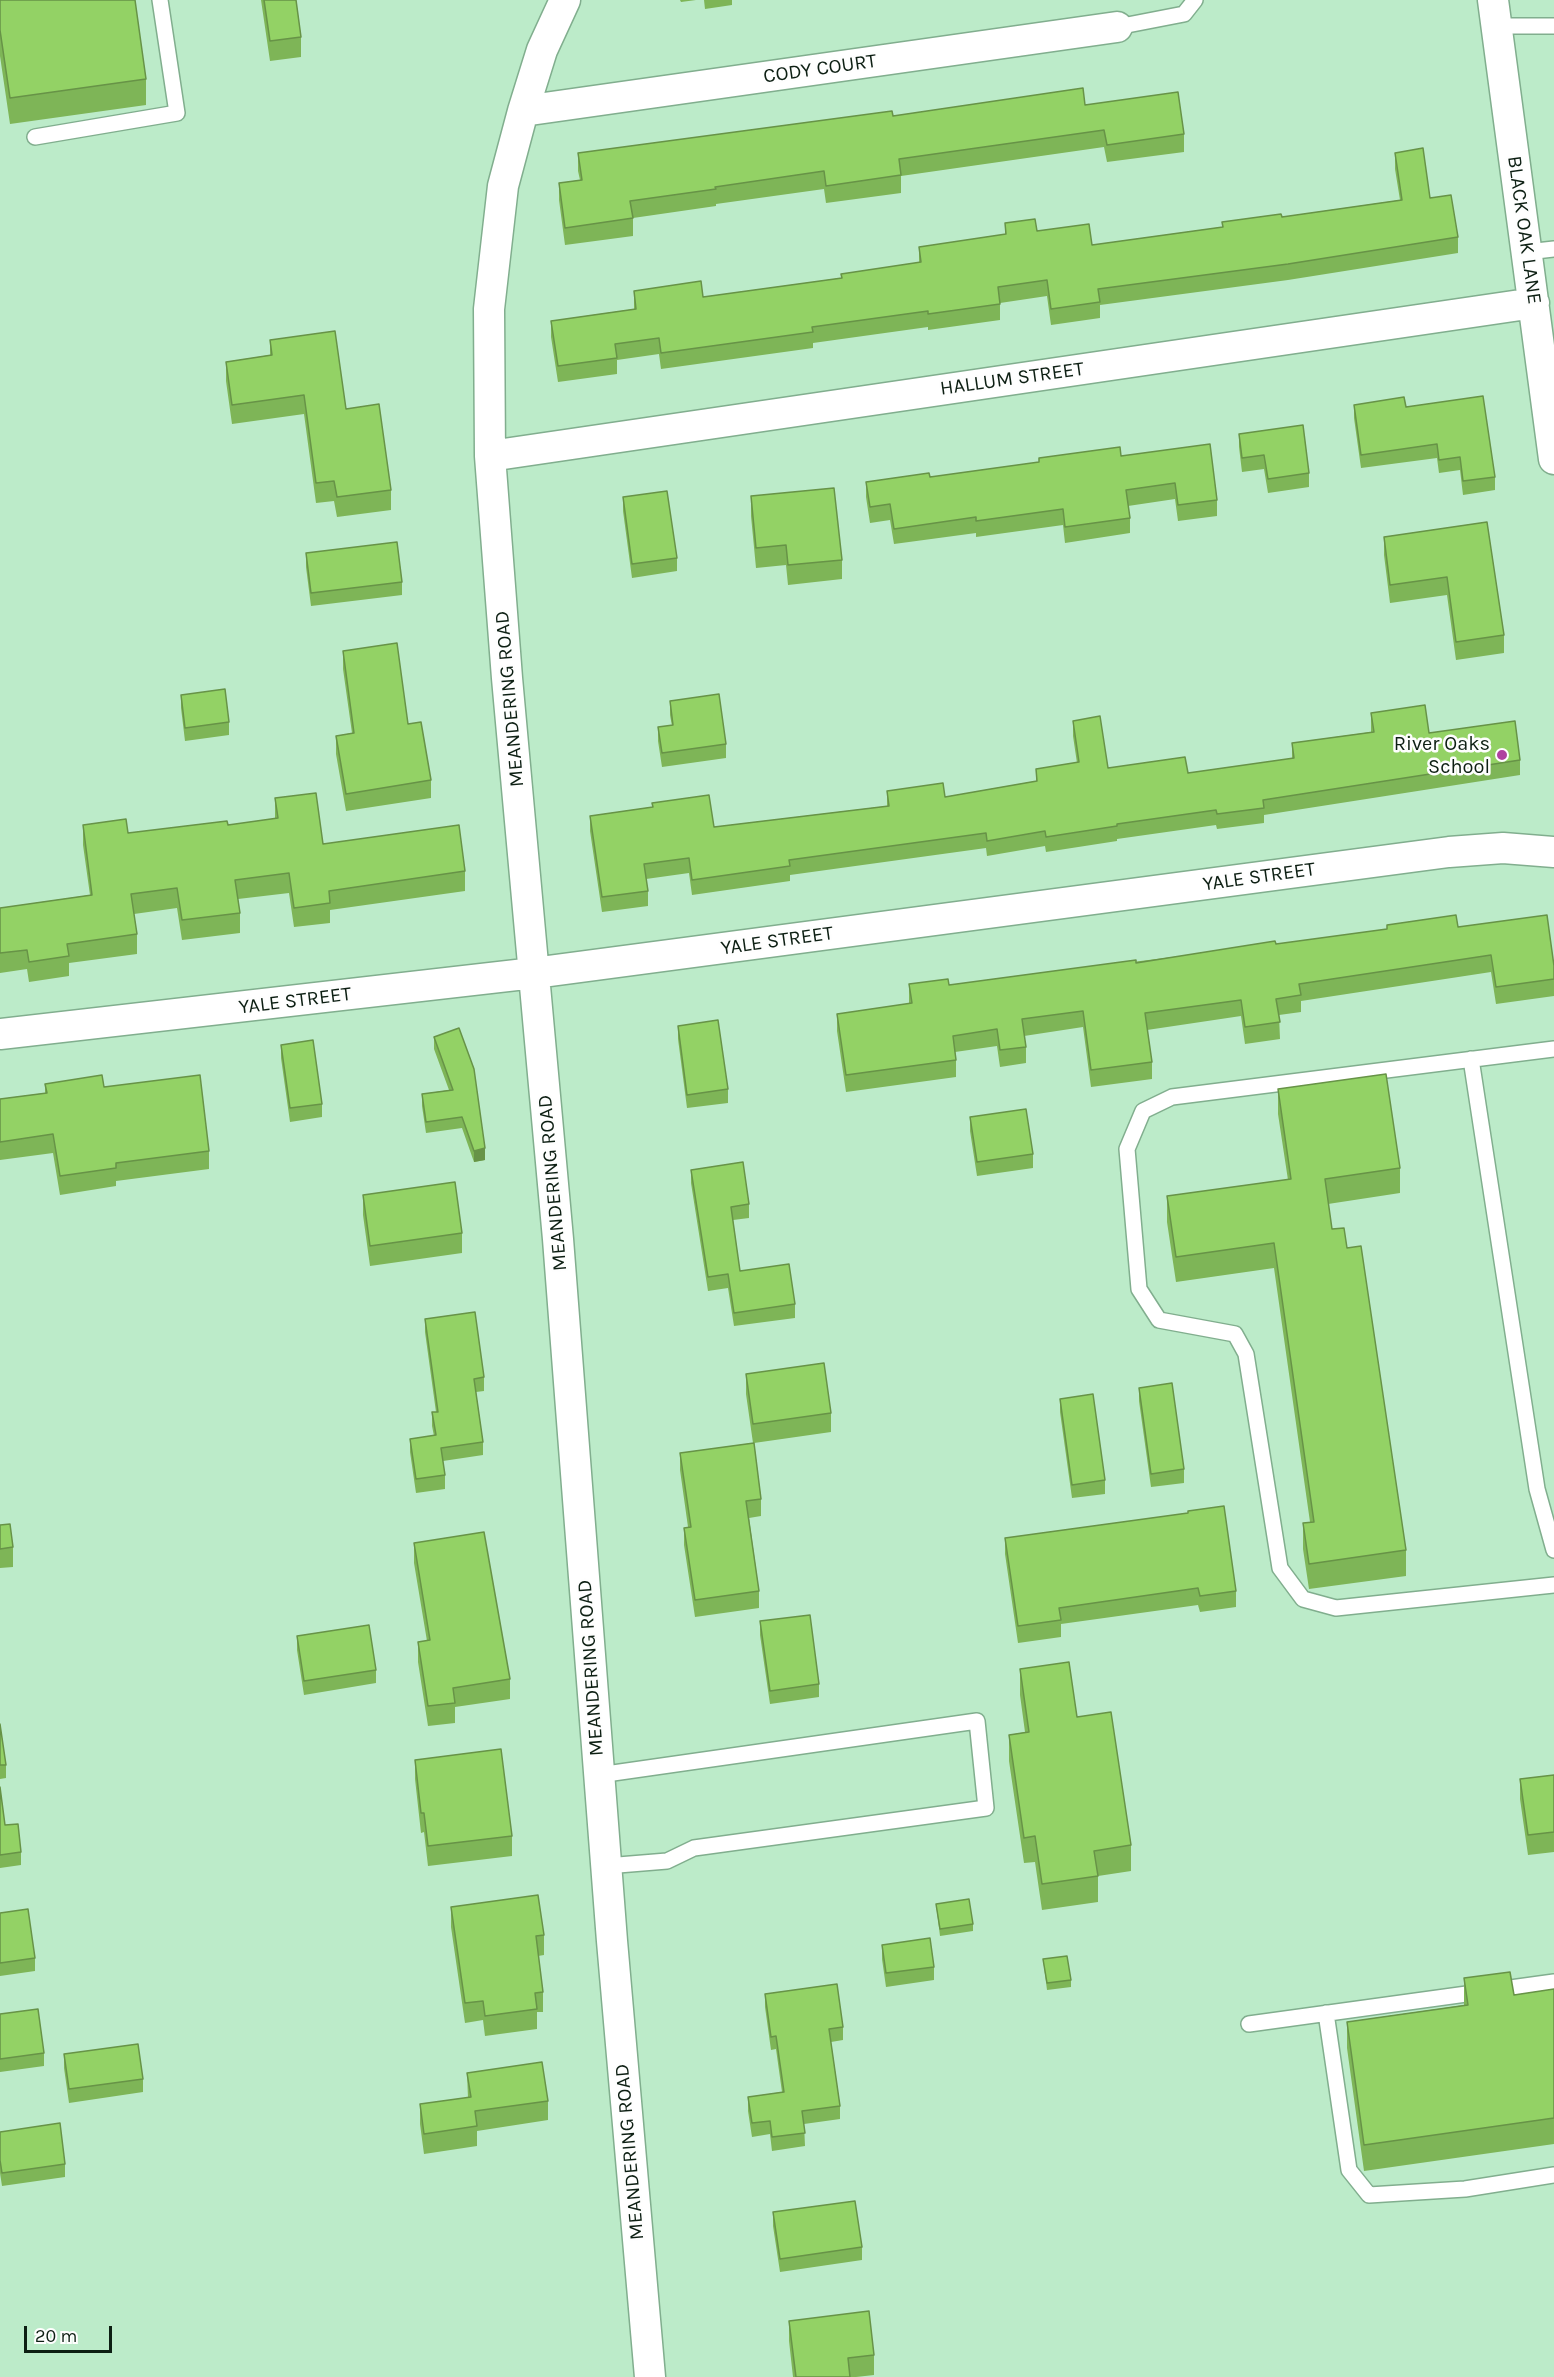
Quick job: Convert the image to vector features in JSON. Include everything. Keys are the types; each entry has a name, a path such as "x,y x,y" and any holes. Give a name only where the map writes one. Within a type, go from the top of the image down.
{"street":[{"name":"MEANDERING ROAD","path":"565,0 542,50 503,186 489,309 490,456 558,1239 606,1866 650,2377"},
{"name":"BLACK OAK LANE","path":"1494,13 1540,250 1534,303 1554,459"},
{"name":"CODY COURT","path":"523,111 1117,27"},
{"name":"HALLUM STREET","path":"490,456 1534,303"},
{"name":"YALE STREET","path":"0,1034 534,973 1449,852 1503,848 1554,852"}],"lane":[{"path":"35,137 177,113 160,0"},
{"path":"1117,27 1184,14 1195,0"},
{"path":"1494,13 1554,26"},
{"path":"1554,1049 1172,1097 1143,1111 1127,1149 1139,1288 1159,1320 1234,1334 1246,1354 1280,1568 1303,1599 1336,1608 1554,1585"},
{"path":"1471,1059 1537,1489 1554,1550"},
{"path":"599,1775 977,1721 986,1808 694,1848 667,1861 606,1866"},
{"path":"1249,2024 1554,1982"},
{"path":"1326,2013 1349,2170 1369,2194 1466,2188 1554,2175"}],"building":[{"path":"0,0 135,0 146,79 10,98 0,30"},
{"path":"264,0 296,0 301,37 270,41"},
{"path":"1083,88 1085,105 1178,92 1184,134 1107,145 1104,130 899,159 901,175 826,186 824,171 715,187 716,189 630,201 633,218 565,228 559,183 582,180 578,153 892,111 893,116"},
{"path":"1423,148 1430,198 1451,195 1458,237 1288,264 1098,289 1100,302 1051,309 1047,280 998,287 1000,304 812,327 813,332 661,353 659,338 615,344 617,358 558,366 551,321 636,309 634,291 701,281 703,297 842,278 841,274 921,262 919,247 1006,234 1005,223 1035,219 1037,231 1089,224 1092,245 1223,227 1222,222 1281,214 1282,217 1402,200 1395,153"},
{"path":"335,331 346,409 379,404 391,490 337,497 334,481 316,483 304,395 232,405 226,362 272,355 270,340"},
{"path":"1483,396 1495,477 1463,481 1460,457 1439,460 1437,444 1361,455 1354,405 1404,397 1406,407"},
{"path":"1303,425 1309,473 1268,479 1264,455 1242,458 1239,434"},
{"path":"1210,444 1217,500 1178,505 1175,483 1126,490 1130,518 1065,527 1063,509 976,521 976,517 894,529 890,504 870,507 866,482 929,473 930,477 1039,462 1039,458 1120,447 1121,456"},
{"path":"834,488 842,560 788,565 786,545 756,548 751,496"},
{"path":"667,491 677,558 632,564 623,497"},
{"path":"1487,522 1504,635 1456,642 1447,577 1390,585 1384,537"},
{"path":"397,542 402,582 311,593 306,553"},
{"path":"397,643 408,724 421,722 431,780 346,794 336,736 354,733 343,651"},
{"path":"225,689 229,722 185,728 181,695"},
{"path":"719,694 726,744 662,753 658,727 673,725 670,701"},
{"path":"1425,705 1429,733 1515,721 1520,760 1263,800 1264,808 1217,814 1216,810 1046,837 1045,831 987,841 986,833 789,860 790,866 692,880 689,858 644,864 648,891 602,897 590,816 653,807 652,803 709,795 714,827 889,806 887,791 943,783 945,797 1037,781 1036,769 1079,762 1073,721 1100,716 1108,768 1185,757 1188,773 1294,758 1292,743 1374,732 1371,713"},
{"path":"316,793 323,844 459,825 465,871 329,891 330,903 294,908 289,873 235,880 240,913 182,920 177,888 131,894 137,934 67,944 69,956 29,962 27,950 0,953 0,908 92,895 83,825 126,819 128,833 227,821 228,825 278,818 275,798"},
{"path":"1456,915 1458,927 1547,915 1554,979 1496,987 1491,955 1299,984 1301,995 1276,999 1280,1022 1245,1027 1241,1000 1145,1013 1152,1062 1091,1070 1083,1011 1022,1019 1026,1047 1000,1050 997,1029 953,1036 956,1060 846,1075 837,1014 912,1003 909,984 948,979 949,985 1136,960 1136,963 1275,941 1276,944 1387,929 1387,925"},
{"path":"718,1020 728,1089 687,1095 678,1026"},
{"path":"459,1028 474,1069 485,1148 474,1151 462,1117 426,1122 422,1094 453,1090 434,1037"},
{"path":"313,1040 322,1104 290,1108 281,1045"},
{"path":"1386,1074 1400,1168 1325,1179 1332,1229 1344,1228 1347,1248 1361,1246 1406,1550 1309,1564 1303,1523 1314,1522 1274,1243 1176,1257 1167,1196 1291,1179 1278,1089"},
{"path":"102,1075 104,1087 200,1075 209,1151 116,1163 116,1168 60,1176 53,1134 0,1142 0,1099 47,1093 45,1084"},
{"path":"1026,1109 1033,1154 977,1162 970,1117"},
{"path":"743,1162 749,1204 731,1207 740,1271 789,1264 795,1304 734,1313 728,1274 708,1277 691,1170"},
{"path":"455,1182 462,1233 370,1246 363,1195"},
{"path":"475,1312 484,1377 474,1379 483,1442 441,1448 445,1475 416,1479 410,1439 436,1435 432,1412 438,1412 425,1319"},
{"path":"824,1363 831,1413 753,1424 746,1374"},
{"path":"1172,1383 1184,1469 1151,1474 1139,1388"},
{"path":"1093,1394 1105,1480 1072,1485 1060,1399"},
{"path":"754,1443 761,1499 746,1501 759,1591 695,1600 684,1528 691,1527 680,1453"},
{"path":"1224,1506 1236,1591 1200,1596 1198,1588 1059,1608 1061,1620 1018,1626 1005,1538"},
{"path":"10,1524 13,1547 0,1549 0,1525"},
{"path":"484,1532 510,1679 453,1688 455,1703 428,1706 418,1642 430,1640 414,1543"},
{"path":"810,1615 819,1684 770,1691 760,1621"},
{"path":"369,1625 376,1670 304,1681 297,1636"},
{"path":"1069,1662 1077,1717 1111,1712 1131,1845 1094,1851 1098,1876 1042,1884 1035,1836 1024,1838 1009,1735 1029,1732 1020,1669"},
{"path":"0,1724 6,1765 0,1765"},
{"path":"501,1749 512,1836 428,1846 424,1813 421,1813 415,1760"},
{"path":"1554,1775 1554,1832 1528,1835 1520,1779"},
{"path":"0,1787 5,1825 18,1824 21,1852 0,1855"},
{"path":"538,1895 544,1935 536,1936 543,1992 535,1993 537,2009 485,2016 483,2001 465,2003 451,1907"},
{"path":"969,1899 973,1924 940,1929 936,1904"},
{"path":"28,1909 35,1958 0,1963 0,1913"},
{"path":"930,1938 934,1967 886,1973 882,1945"},
{"path":"1067,1956 1071,1980 1047,1983 1043,1959"},
{"path":"1510,1972 1514,1995 1554,1989 1554,2118 1364,2145 1347,2022 1468,2005 1464,1978"},
{"path":"837,1984 843,2027 829,2029 840,2106 802,2111 805,2133 772,2137 770,2121 752,2123 748,2097 784,2092 776,2036 771,2037 765,1994"},
{"path":"38,2009 44,2053 0,2059 0,2014"},
{"path":"138,2044 143,2079 69,2089 64,2054"},
{"path":"542,2062 548,2101 475,2111 477,2126 424,2134 420,2104 471,2097 467,2073"},
{"path":"60,2123 65,2164 2,2173 0,2132"},
{"path":"855,2201 862,2247 780,2259 773,2212"},
{"path":"869,2311 874,2355 848,2358 850,2377 796,2377 789,2321"}],"place":[{"name":"River Oaks School","path":"1502,755"}]}
